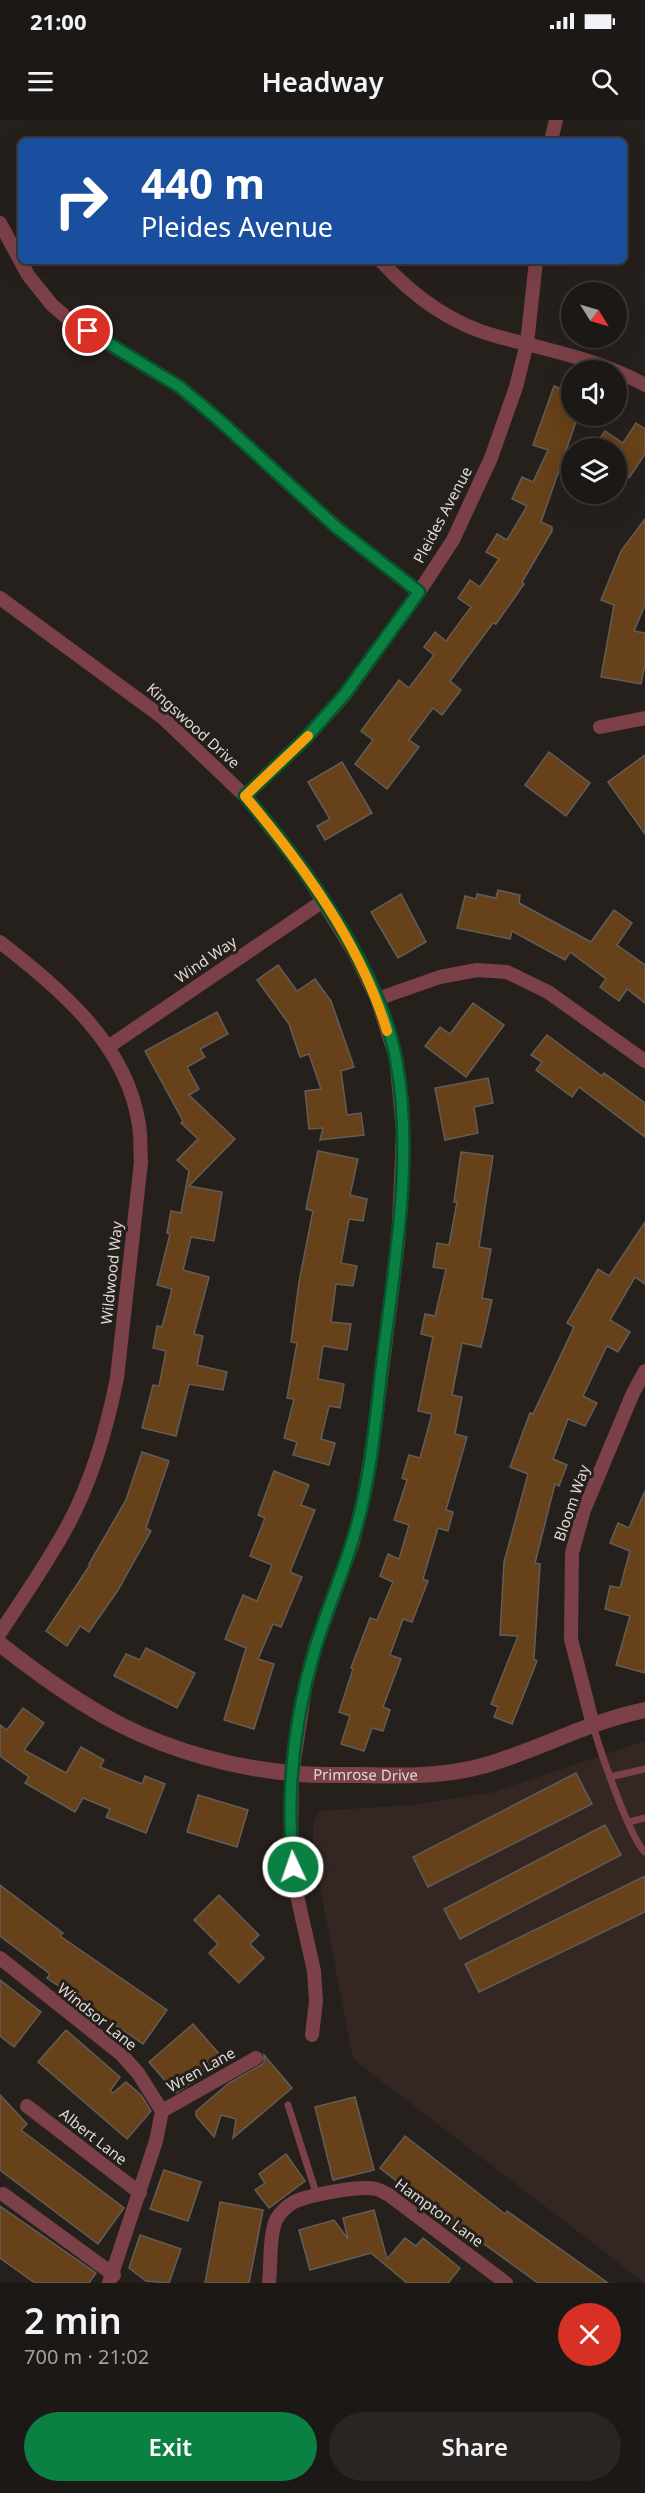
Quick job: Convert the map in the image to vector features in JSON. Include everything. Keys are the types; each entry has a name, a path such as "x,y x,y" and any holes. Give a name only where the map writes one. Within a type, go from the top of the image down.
{"street":[{"path":"552,138 556,120"},
{"path":"0,224 18,257"},
{"path":"22,264 52,305 73,323 180,387 336,527 419,592"},
{"path":"384,264 397,278 439,311 475,329 625,373 645,385"},
{"name":"Pleides Avenue","path":"245,796 306,738 345,694 419,592 453,540 491,458 516,387 527,344 536,264"},
{"name":"Kingswood Drive","path":"0,598 162,717 245,796 303,869 354,952 377,999 396,1058 403,1131 398,1244 375,1428 364,1496 352,1542 315,1647 297,1731 292,1774 291,1852 294,1882 314,1971 315,2001 312,2035"},
{"path":"600,727 645,718"},
{"name":"Wind Way","path":"108,1047 323,901"},
{"name":"Wildwood Way","path":"0,942 39,973 82,1014 108,1047 125,1076 133,1099 140,1126 141,1162 117,1378 96,1460 79,1502 44,1566 0,1633"},
{"path":"377,999 440,977 477,970 507,972 548,992 645,1061"},
{"name":"Bloom Way","path":"593,1725 571,1639 572,1553 584,1510 633,1393 645,1371"},
{"name":"Primrose Drive","path":"0,1644 32,1669 122,1725 201,1755 247,1767 292,1774 416,1777 450,1772 485,1765 593,1725 645,1710"},
{"name":"Windsor Lane","path":"0,1958 121,2054 138,2073 162,2111"},
{"name":"Wren Lane","path":"162,2111 256,2058"},
{"name":"Albert Lane","path":"27,2106 140,2193"},
{"path":"3,2194 111,2279 156,2141 162,2111"},
{"name":"Hampton Lane","path":"269,2283 273,2231 276,2220 283,2210 293,2202 363,2188 377,2189 389,2195 506,2283"}],"lane":[{"path":"593,1725 610,1777 629,1822 645,1852"},
{"path":"610,1777 645,1769"},
{"path":"629,1822 645,1818"},
{"path":"288,2105 317,2196"}],"shaded area":[{"path":"645,1741 645,2283 353,2059 312,1846 314,1821 319,1811 411,1805 491,1793"}],"building":[{"path":"554,386 561,389 561,426 575,426 570,438 561,438 561,465 541,522 552,527 552,531 522,582 524,584 496,624 493,623 450,681 461,690 442,715 433,708 409,740 419,747 387,789 355,764 373,740 361,731 399,680 409,688 434,655 424,647 435,632 446,641 471,607 458,598 470,580 480,587 499,559 486,552 497,534 507,540 527,506 512,499 522,477 533,482 548,450 533,445"},
{"path":"636,423 645,429 645,454 629,478 627,477 626,438"},
{"path":"605,431 616,438 600,438"},
{"path":"645,519 645,605 634,631 645,633 645,664 641,684 601,677 614,605 601,600 621,551"},
{"path":"549,752 590,783 566,816 525,785"},
{"path":"645,755 645,834 608,782"},
{"path":"342,762 372,813 325,840 317,826 330,819 308,782"},
{"path":"498,890 520,895 519,903 591,942 614,910 632,923 617,945 645,965 645,1003 627,989 619,1001 600,987 606,979 570,952 565,960 512,931 510,939 457,928 465,896 476,899 477,894 496,898"},
{"path":"401,894 426,942 398,958 371,912"},
{"path":"278,965 297,991 315,979 331,1001 354,1067 341,1071 347,1115 361,1113 364,1135 320,1140 323,1128 309,1129 305,1091 321,1089 309,1054 300,1057 289,1024 257,980"},
{"path":"473,1003 504,1025 466,1077 425,1046 440,1027 450,1034"},
{"path":"217,1012 228,1034 200,1049 205,1057 187,1067 199,1089 189,1095 235,1139 189,1186 222,1192 214,1241 191,1237 183,1270 209,1277 194,1334 203,1336 197,1365 227,1372 223,1390 189,1384 176,1436 142,1428 153,1385 159,1386 166,1351 153,1348 157,1326 162,1327 172,1289 157,1285 170,1234 167,1233 171,1211 181,1213 189,1171 177,1160 198,1139 181,1123 183,1121 145,1051"},
{"path":"547,1035 602,1076 604,1073 645,1103 645,1137 579,1087 572,1097 536,1070 542,1062 531,1055"},
{"path":"488,1078 493,1103 474,1107 478,1133 445,1140 435,1088"},
{"path":"318,1151 358,1159 350,1195 367,1199 363,1221 349,1219 341,1263 357,1266 353,1286 336,1284 331,1322 351,1324 347,1350 323,1346 318,1379 344,1384 340,1408 329,1406 321,1439 335,1443 329,1465 293,1455 297,1442 284,1438 294,1399 287,1398 297,1343 291,1342 299,1282 313,1211 306,1209"},
{"path":"461,1152 493,1156 479,1247 491,1249 482,1298 492,1300 481,1347 462,1343 452,1395 462,1397 455,1434 467,1437 446,1510 453,1512 448,1531 438,1528 423,1579 428,1581 412,1622 403,1619 390,1655 401,1659 383,1707 390,1710 383,1731 372,1728 364,1751 341,1744 350,1716 339,1712 353,1669 351,1668 370,1618 377,1620 393,1582 380,1576 388,1554 399,1559 409,1525 394,1520 407,1480 402,1478 409,1455 420,1458 432,1414 418,1411 433,1337 421,1334 425,1314 435,1316 446,1269 433,1267 437,1243 449,1245 457,1202 454,1202"},
{"path":"645,1222 645,1284 635,1277 610,1320 630,1332 618,1352 607,1346 583,1396 597,1403 585,1426 568,1419 553,1459 567,1465 559,1486 555,1484 535,1563 540,1564 534,1659 537,1661 512,1724 494,1717 498,1707 491,1704 518,1636 500,1635 504,1562 528,1474 510,1467 530,1413 533,1414 574,1327 567,1323 598,1269 609,1276"},
{"path":"142,1452 169,1461 146,1528 151,1531 118,1590 89,1632 80,1626 67,1646 46,1631 90,1565 126,1500"},
{"path":"274,1471 309,1485 301,1505 315,1510 290,1572 302,1577 281,1627 273,1624 258,1659 274,1664 254,1729 224,1720 246,1648 225,1639 243,1595 257,1601 272,1565 250,1556 265,1518 258,1515"},
{"path":"645,1491 645,1673 616,1665 630,1616 605,1609 610,1586 620,1588 630,1551 610,1543 618,1523 629,1528"},
{"path":"146,1648 195,1673 177,1708 114,1676 126,1654 140,1660"},
{"path":"23,1708 44,1723 24,1750 66,1773 81,1747 104,1760 100,1767 142,1784 145,1776 165,1784 146,1833 106,1817 110,1809 83,1798 75,1812 25,1783 29,1777 0,1756 0,1725 7,1730"},
{"path":"576,1773 592,1804 428,1887 413,1857"},
{"path":"198,1795 248,1810 237,1847 187,1832"},
{"path":"605,1825 621,1855 460,1939 444,1909"},
{"path":"645,1876 645,1912 479,1992 465,1964"},
{"path":"0,1885 63,1933 60,1936 167,2010 143,2044 47,1978 50,1974 0,1936"},
{"path":"219,1895 259,1935 250,1944 264,1958 239,1983 209,1953 218,1944 194,1920"},
{"path":"0,1980 41,2012 14,2047 0,2036"},
{"path":"193,2024 221,2056 176,2093 149,2062"},
{"path":"66,2030 120,2077 110,2091 113,2093 126,2082 141,2095 151,2111 127,2139 38,2062"},
{"path":"264,2055 292,2088 233,2138 236,2119 221,2115 214,2137 196,2116 196,2111 229,2083 261,2065 264,2062"},
{"path":"0,2095 27,2124 21,2130 124,2208 98,2244 0,2170"},
{"path":"355,2097 374,2170 333,2180 315,2107"},
{"path":"405,2136 505,2214 507,2211 608,2283 538,2283 473,2236 470,2238 380,2168"},
{"path":"286,2154 305,2181 269,2208 255,2190 265,2183 259,2174"},
{"path":"164,2170 201,2182 188,2221 150,2209"},
{"path":"220,2202 263,2210 249,2283 205,2283"},
{"path":"0,2206 96,2273 89,2283 35,2283 0,2258"},
{"path":"374,2210 387,2259 405,2238 416,2246 423,2238 460,2268 448,2283 407,2283 371,2253 310,2270 299,2230 334,2220 348,2239 343,2218"},
{"path":"140,2235 181,2249 169,2283 146,2281 129,2268"}],"slow traffic":[{"path":"308,736 245,796 303,869 354,952 377,999 387,1031"}],"route":[{"path":"88,331 180,387 218,419 301,497 419,592 345,694 306,738 245,796 303,869 354,952 377,999 396,1058 403,1131 398,1244 375,1428 364,1496 352,1542 315,1647 297,1731 291,1796 293,1867"}]}
